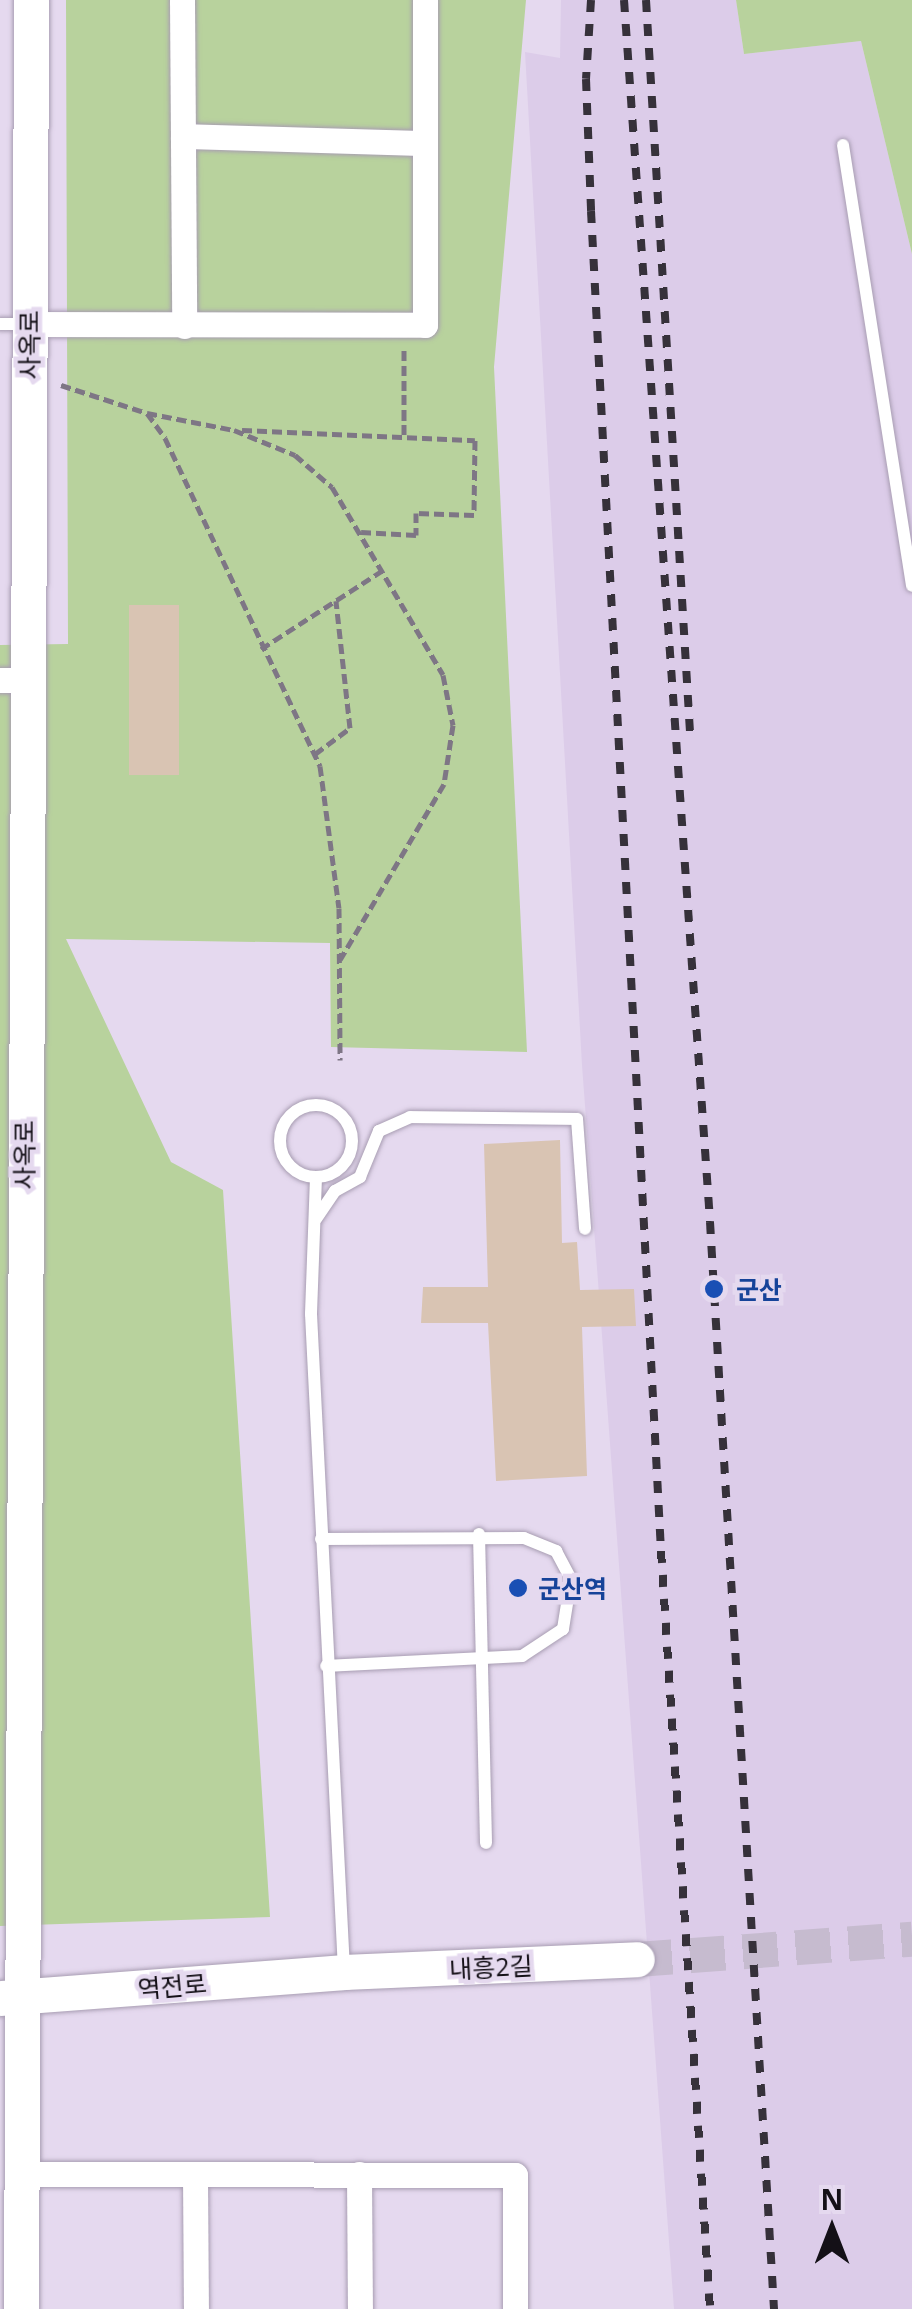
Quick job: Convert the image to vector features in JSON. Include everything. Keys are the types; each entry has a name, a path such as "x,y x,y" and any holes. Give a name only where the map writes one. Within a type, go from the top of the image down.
{"street":[{"name":"사옥로","path":"22,2309 21,2174 10,1998 13,680 29,376 15,324 32,0"},
{"path":"182,0 184,326"},
{"path":"15,324 425,325 426,0"},
{"path":"183,136 425,143"},
{"name":"내흥2길","path":"344,1972 638,1959"},
{"name":"역전로","path":"10,1998 344,1972"},
{"path":"21,2174 516,2174 515,2309"},
{"path":"195,2174 196,2309"},
{"path":"359,2174 360,2309"}],"lane":[{"path":"842,145 912,586"},
{"path":"315,1105 346,1120 353,1143 344,1165 316,1177 290,1166 280,1145 293,1114 315,1105"},
{"path":"314,1221 334,1191 360,1177 379,1131 410,1117 577,1119 584,1228"},
{"path":"316,1177 310,1314 344,1972"},
{"path":"321,1540 479,1534 524,1538 556,1551 571,1579 563,1630 546,1645 522,1656 326,1666"},
{"path":"479,1534 486,1843"}],"path":[{"path":"404,325 404,437"},
{"path":"29,376 148,413 234,430 475,440 474,515 416,513 416,535 360,532"},
{"path":"148,413 165,438 260,649 314,754 327,805 339,961 340,1060"},
{"path":"234,430 295,455 332,487 442,675 452,703 452,756 444,784 339,961"},
{"path":"260,649 383,570"},
{"path":"314,754 350,728 336,601"}],"shaded area":[{"path":"561,0 736,0 744,54 861,41 912,254 912,2309 674,2309 582,1065 525,52 560,58"}],"green space":[{"path":"66,0 526,0 494,367 527,1052 331,1047 330,943 66,939 171,1162 223,1190 270,1917 0,1926 0,645 68,644"},
{"path":"736,0 912,0 912,254 861,41 744,54"}],"building":[{"path":"129,605 179,605 179,775 129,775"},
{"path":"560,1140 562,1243 577,1242 580,1290 634,1289 636,1326 582,1327 587,1476 496,1481 488,1323 421,1323 423,1287 488,1287 484,1144"}],"tunnel":[{"path":"637,1959 912,1939"}],"railway":[{"path":"591,0 586,79 591,211 661,1551 710,2309"},
{"path":"624,0 710,1222 774,2309"},
{"path":"646,0 690,732"}],"place":[{"name":"군산","path":"714,1289"},
{"name":"군산역","path":"518,1588"}]}
